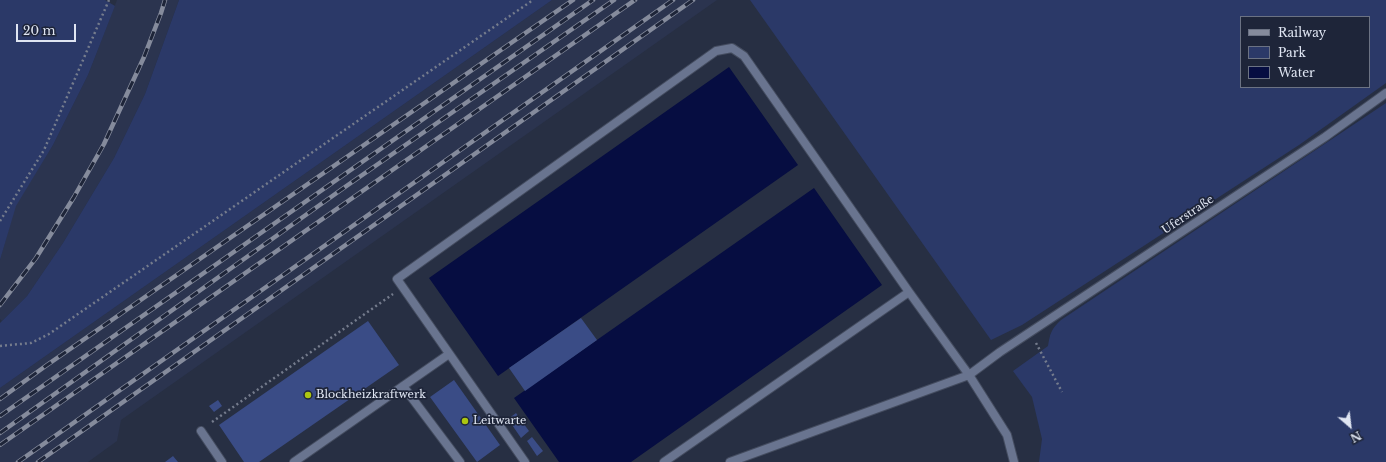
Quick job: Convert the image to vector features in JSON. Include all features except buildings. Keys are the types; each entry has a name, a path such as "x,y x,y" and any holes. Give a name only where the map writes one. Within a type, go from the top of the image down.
{"lane":[{"path":"513,462 523,460 397,279 716,51 732,48 744,56 969,375 1007,435 1014,462"},
{"name":"Uferstraße","path":"730,462 969,375 1000,352 1325,137 1386,94"},
{"path":"664,462 909,292"},
{"path":"294,462 449,354"},
{"path":"403,386 460,462"},
{"path":"200,431 222,462"}],"path":[{"path":"0,221 44,150 109,0"},
{"path":"0,346 31,343 49,334 533,0"},
{"path":"200,431 403,287"},
{"path":"1031,332 1062,392"}],"shaded area":[{"path":"117,0 179,0 145,94 114,158 63,243 27,296 2,321 0,319 0,260 15,206 53,145 88,75"},
{"path":"552,0 717,0 121,420 117,441 88,462 0,462 0,388"}],"green space":[{"path":"0,0 105,0 115,6 88,75 53,145 16,206 0,260"},
{"path":"179,0 552,0 0,388 0,323 27,296 63,243 114,158 145,94"},
{"path":"750,0 1386,0 1386,83 1299,145 1022,325 991,340"},
{"path":"1386,103 1386,462 1039,462 1042,439 1032,397 1013,371 1048,346 1049,338 1055,326 1061,320"}],"water":[{"path":"729,67 798,165 498,376 429,278"},
{"path":"814,188 882,285 631,462 559,462 514,398"}],"railway":[{"path":"0,305 36,258 74,197 104,144 144,57 165,0"},
{"path":"0,399 573,0"},
{"path":"0,416 593,0"},
{"path":"0,433 345,187 614,0"},
{"path":"0,445 635,0"},
{"path":"18,462 673,0"},
{"path":"38,462 693,0"}],"place":[{"name":"Blockheizkraftwerk","path":"308,395"},
{"name":"Leitwarte","path":"465,421"}]}
